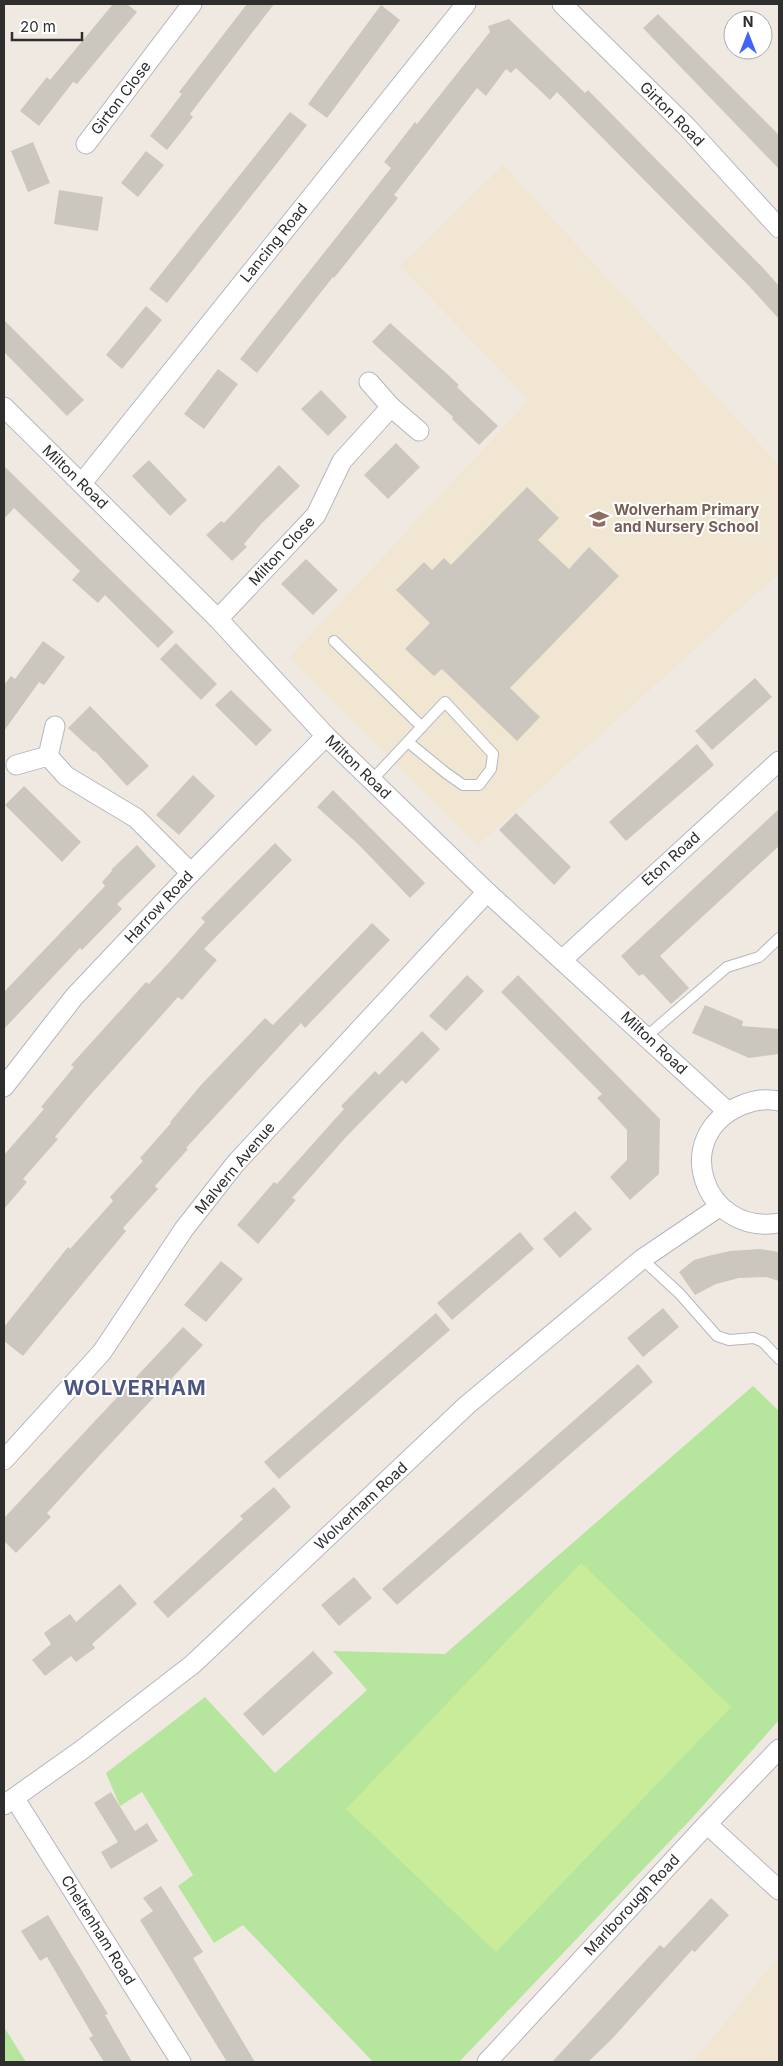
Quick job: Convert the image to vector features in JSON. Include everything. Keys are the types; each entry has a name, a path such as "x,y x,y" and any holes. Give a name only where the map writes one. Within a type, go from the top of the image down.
{"street":[{"name":"Girton Close","path":"86,144 192,4"},
{"name":"Lancing Road","path":"82,483 466,4"},
{"name":"Girton Road","path":"562,4 687,127 779,228"},
{"path":"369,382 391,407 419,431"},
{"name":"Milton Road","path":"4,407 218,619 326,736 487,892 563,959 727,1111"},
{"name":"Milton Close","path":"218,619 316,515 342,461 391,407"},
{"path":"48,756 55,726"},
{"name":"Harrow Road","path":"4,1087 74,997 191,872 326,736"},
{"path":"16,765 48,756"},
{"path":"48,756 66,776 136,818 191,872"},
{"name":"Eton Road","path":"563,959 779,761"},
{"name":"Malvern Avenue","path":"4,1460 102,1352 184,1229 235,1164 487,892"},
{"path":"779,1101 754,1100 727,1111 708,1134 701,1155 701,1167 706,1188 719,1207 745,1223 767,1225 779,1223"},
{"name":"Wolverham Road","path":"9,1802 193,1664 467,1405 642,1260 719,1207"},
{"name":"Marlborough Road","path":"487,2062 706,1824 779,1749"},
{"name":"Cheltenham Road","path":"9,1802 181,2062"},
{"path":"706,1824 779,1890"}],"lane":[{"path":"334,641 422,727"},
{"path":"372,780 445,702 493,754 491,769 479,785 462,785 408,742"},
{"path":"647,1036 727,966 759,957 779,938"},
{"path":"642,1260 679,1292 717,1336 729,1340 754,1338 763,1342 779,1359"}],"shaded area":[{"name":"Wolverham Primary and Nursery School","path":"503,165 779,465 779,573 478,845 289,658 529,400 400,266"},
{"path":"779,1957 779,2062 693,2062"}],"green space":[{"path":"753,1386 779,1411 779,1720 693,1817 459,2062 373,2062 243,1925 214,1943 178,1886 193,1875 142,1792 120,1806 106,1773 205,1697 275,1773 367,1690 333,1651 445,1654"},
{"path":"581,1563 731,1707 496,1952 346,1809"},
{"path":"4,2027 26,2062 4,2062"}],"building":[{"path":"113,4 127,4 137,12 77,84 73,82 39,126 20,111 47,77 50,80"},
{"path":"247,4 274,4 190,114 193,117 167,150 150,136 182,94 179,92"},
{"path":"381,5 400,20 327,118 308,104"},
{"path":"658,14 779,135 779,169 643,28"},
{"path":"509,19 585,93 588,90 764,269 779,286 779,319 749,286 557,92 550,100 516,68 511,73 506,69 486,96 477,88 394,195 398,198 257,373 240,359 391,168 384,162 415,122 417,124 490,32 488,26"},
{"path":"290,112 307,125 167,303 149,289"},
{"path":"33,142 50,183 28,192 11,151"},
{"path":"146,151 164,165 138,197 121,183"},
{"path":"59,190 103,197 98,231 54,224"},
{"path":"146,306 162,320 122,369 106,355"},
{"path":"4,320 84,400 67,416 4,352"},
{"path":"390,323 459,385 457,387 498,426 479,445 452,419 453,417 372,342"},
{"path":"218,369 238,384 204,429 184,414"},
{"path":"321,390 347,417 328,436 301,409"},
{"path":"396,443 420,467 388,499 364,475"},
{"path":"149,460 187,500 170,516 132,476"},
{"path":"279,465 300,486 261,524 244,544 247,547 232,561 206,535 221,521 224,523"},
{"path":"4,466 174,632 158,648 105,595 98,603 72,580 80,571 14,508 4,519"},
{"path":"527,487 559,518 538,540 569,569 589,547 619,576 510,688 540,717 517,741 442,669 434,676 405,649 430,623 396,590 424,562 432,570 444,558 451,565"},
{"path":"306,559 338,590 313,615 281,584"},
{"path":"43,641 65,657 44,685 39,682 4,731 4,685 11,676 15,679"},
{"path":"176,643 217,684 201,700 160,659"},
{"path":"755,678 772,697 712,750 695,731"},
{"path":"231,690 272,730 256,746 215,705"},
{"path":"90,706 149,766 127,786 95,751 68,728"},
{"path":"697,744 714,765 626,841 609,822"},
{"path":"193,775 215,796 179,835 156,815"},
{"path":"24,786 81,842 62,862 5,805"},
{"path":"333,790 425,883 410,898 358,844 317,807"},
{"path":"779,809 779,846 660,956 689,988 671,1004 643,974 639,976 621,956"},
{"path":"516,813 571,867 554,885 499,830"},
{"path":"275,843 292,860 204,949 217,960 182,1000 178,997 85,1101 55,1137 58,1139 23,1179 27,1182 4,1209 4,1155 44,1109 41,1107 74,1067 71,1065 146,982 149,984 205,922 201,918"},
{"path":"137,845 156,866 117,904 122,909 82,950 80,948 4,1029 4,992 105,886 102,882 111,870"},
{"path":"372,923 390,940 305,1028 301,1023 186,1148 188,1149 155,1186 158,1189 123,1228 126,1231 23,1356 4,1341 4,1327 68,1247 70,1249 113,1201 110,1197 143,1161 140,1158 201,1085 265,1018 273,1025"},
{"path":"467,975 484,991 446,1031 429,1016"},
{"path":"518,975 660,1119 659,1174 630,1200 610,1177 627,1160 627,1130 597,1098 602,1094 501,992"},
{"path":"705,1005 743,1021 742,1026 779,1029 779,1054 749,1058 692,1033"},
{"path":"422,1031 440,1049 406,1084 402,1080 346,1137 292,1198 296,1200 258,1244 237,1225 274,1182 277,1184 344,1109 341,1106 375,1071 379,1075"},
{"path":"575,1211 592,1229 560,1258 543,1239"},
{"path":"520,1232 534,1249 452,1320 437,1303"},
{"path":"760,1249 779,1252 779,1281 766,1277 739,1278 716,1284 695,1295 679,1272 694,1260 708,1256 730,1251"},
{"path":"221,1261 243,1279 206,1322 184,1305"},
{"path":"663,1308 679,1327 643,1357 627,1338"},
{"path":"436,1313 450,1330 279,1479 264,1462"},
{"path":"183,1327 203,1345 47,1513 51,1517 16,1553 4,1541 4,1518"},
{"path":"638,1364 653,1382 397,1605 382,1589"},
{"path":"274,1487 291,1507 168,1618 153,1602 243,1519 240,1516"},
{"path":"354,1577 372,1598 339,1626 321,1605"},
{"path":"120,1584 137,1604 92,1644 95,1648 76,1662 71,1656 45,1676 32,1660 51,1644 44,1633 70,1614 76,1622"},
{"path":"313,1651 333,1673 263,1736 243,1714"},
{"path":"111,1792 135,1831 147,1823 158,1841 111,1869 101,1852 118,1842 94,1803"},
{"path":"161,1886 203,1952 193,1958 255,2062 227,2062 140,1920 153,1911 143,1898"},
{"path":"711,1898 729,1915 695,1952 692,1950 611,2040 588,2062 552,2062 660,1945 664,1948"},
{"path":"48,1915 108,2014 105,2015 132,2062 104,2062 89,2038 93,2036 47,1957 40,1961 21,1931"}],"place":[{"name":"Wolverham Primary and Nursery School","path":"599,519"}],"district":[{"name":"WOLVERHAM","path":"135,1388"}]}
